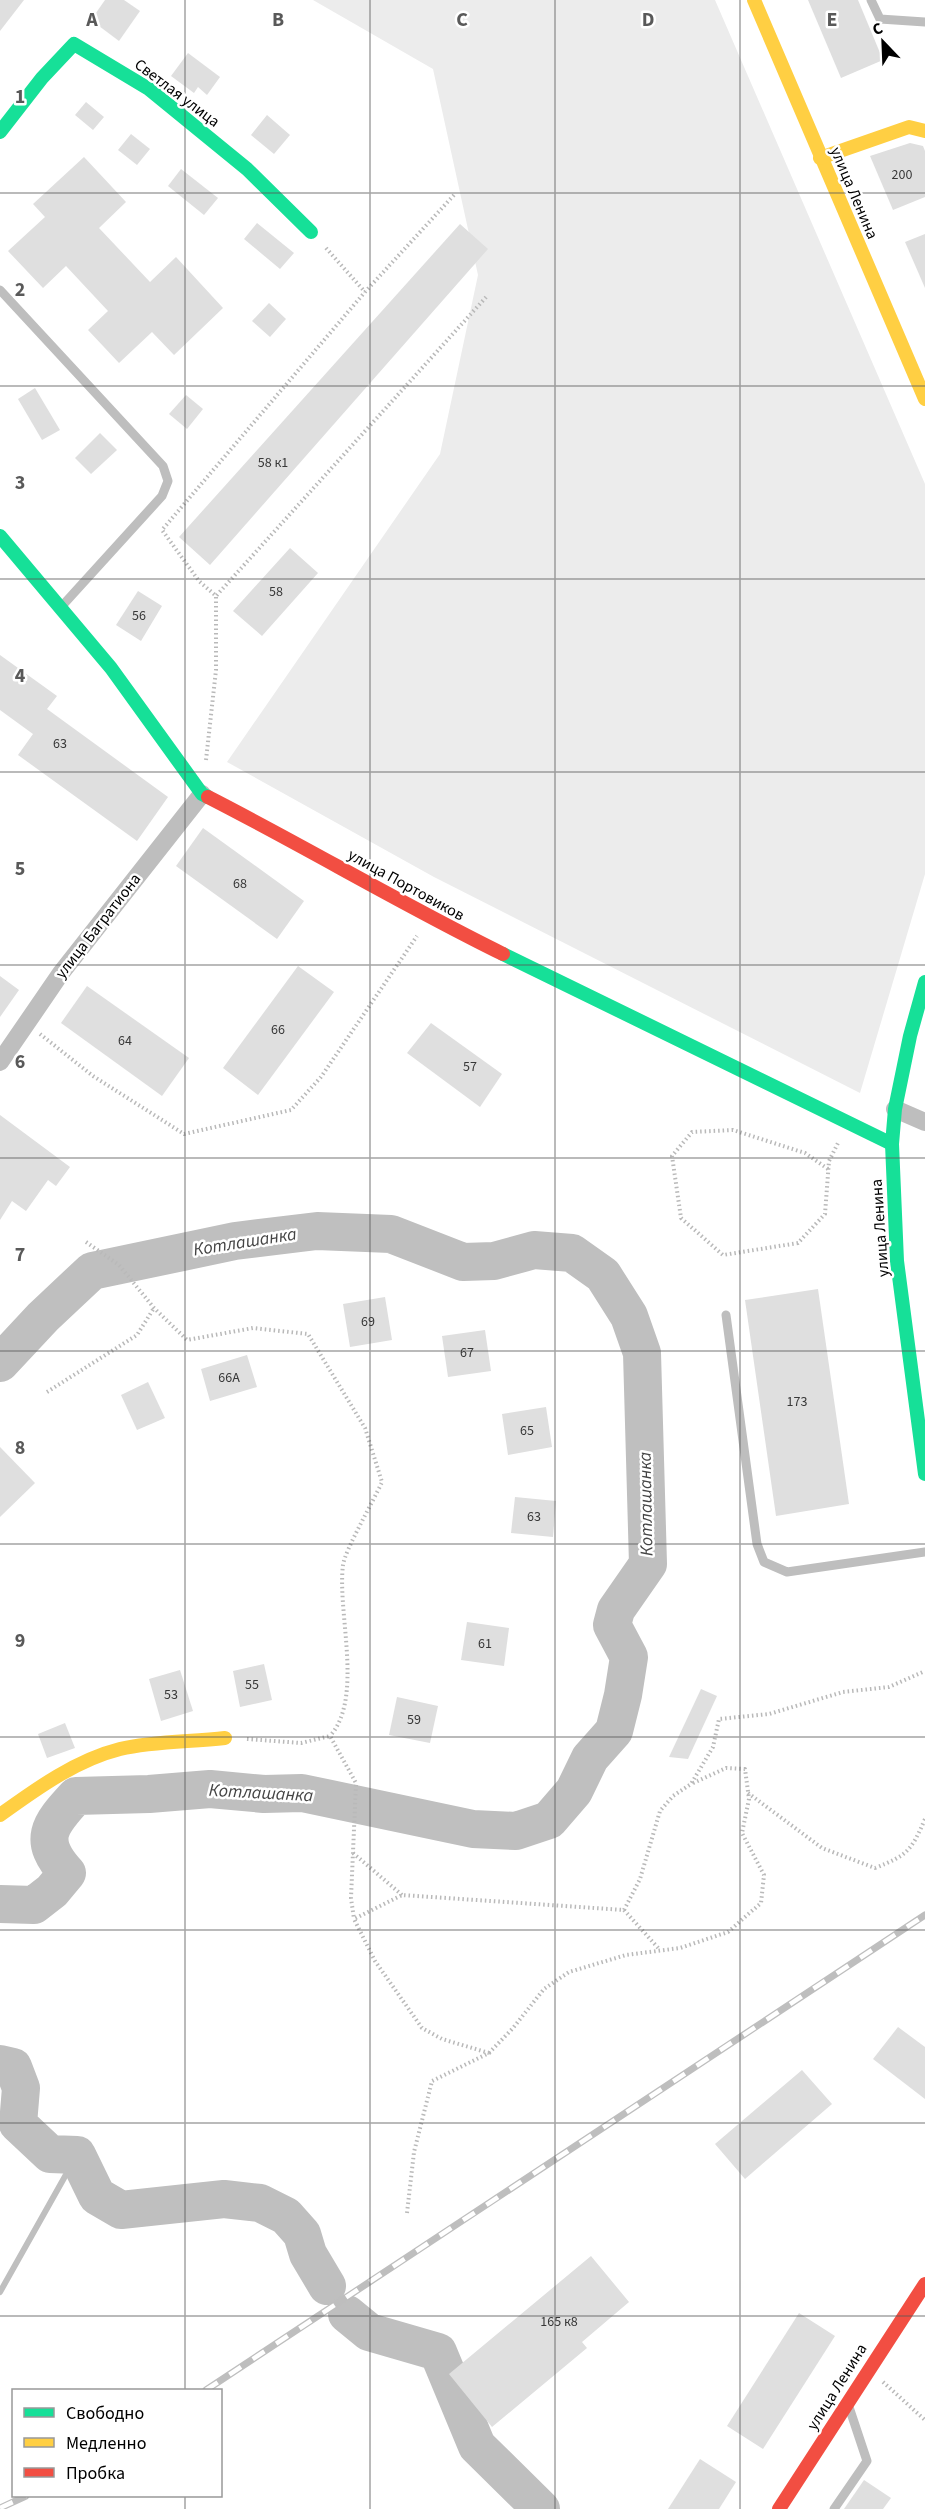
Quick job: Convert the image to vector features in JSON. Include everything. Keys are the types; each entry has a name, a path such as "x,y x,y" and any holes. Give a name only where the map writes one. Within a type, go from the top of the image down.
{"street":[{"name":"улица Ленина","path":"754,0 820,158 918,362 925,399"},
{"name":"Светлая улица","path":"0,132 42,78 75,44 149,89 247,169 311,232"},
{"path":"820,158 909,128 925,131"},
{"name":"улица Портовиков","path":"0,536 111,668 202,794 296,842 429,918 892,1144"},
{"name":"улица Багратиона","path":"0,1062 61,972 202,794"},
{"name":"улица Ленина","path":"925,982 910,1036 895,1109 892,1144 897,1261 925,1474"},
{"path":"895,1109 925,1122"},
{"path":"0,1815 46,1782 108,1753 146,1746 225,1738"},
{"name":"улица Ленина","path":"779,2509 868,2368 925,2284"}],"lane":[{"path":"871,0 880,19 925,22"},
{"path":"0,290 163,466 168,481 162,496 60,608"},
{"path":"726,1315 757,1544 764,1562 787,1572 925,1552"},
{"path":"834,2509 867,2461 848,2403"}],"path":[{"path":"216,596 199,581 162,530 365,292 453,195"},
{"path":"311,232 365,292"},
{"path":"202,794 216,670 216,596 488,295"},
{"path":"26,1023 93,1076 184,1134 291,1110 321,1077 429,918"},
{"path":"828,1169 805,1153 733,1130 692,1132 672,1156 681,1218 723,1255 798,1243 825,1214 829,1161 849,1125"},
{"path":"86,1242 119,1265 154,1308 187,1340 253,1328 308,1334 365,1428 382,1482 343,1564 346,1664 344,1713 338,1726 330,1736 301,1743 225,1738"},
{"path":"46,1392 137,1335 154,1308"},
{"path":"691,1784 713,1747 719,1719 769,1714 843,1692 889,1687 925,1671"},
{"path":"330,1736 357,1784 351,1898 354,1919 375,1961 422,2028 442,2039 489,2052"},
{"path":"406,2213 414,2152 432,2081 489,2052 513,2028 544,1989 569,1972 626,1955 680,1948 728,1932 761,1903 764,1875 742,1833 748,1793 745,1768 726,1768 691,1784 673,1796 660,1811 640,1879 624,1910"},
{"path":"748,1793 822,1848 875,1868 903,1857 925,1819"},
{"path":"352,1852 402,1895"},
{"path":"354,1919 402,1895 624,1910 661,1950"},
{"path":"868,2368 925,2420"}],"shaded area":[{"path":"313,0 715,0 925,484 925,874 860,1093 434,877 227,762 440,454 478,275 433,69"}],"building":[{"path":"0,0 24,0 0,31"},
{"path":"105,0 124,0 140,11 119,41 91,20"},
{"path":"808,0 858,0 883,60 841,78"},
{"path":"188,53 220,77 207,95 198,87 194,93 171,76"},
{"path":"86,102 104,117 93,130 75,115"},
{"path":"267,115 290,135 274,154 251,135"},
{"path":"131,134 150,149 137,165 118,150"},
{"path":"910,143 923,146 925,151 925,197 893,210 870,156"},
{"path":"84,157 126,202 99,228 150,282 176,257 223,308 174,355 152,332 119,363 88,330 108,311 66,266 43,288 8,251 45,217 33,204"},
{"path":"181,169 218,198 204,215 168,186"},
{"path":"257,223 294,253 280,269 244,239"},
{"path":"460,224 488,249 210,565 179,537"},
{"path":"925,234 925,288 905,242"},
{"path":"269,303 286,319 270,337 252,321"},
{"path":"35,388 60,430 42,440 18,399"},
{"path":"186,395 203,409 187,429 169,414"},
{"path":"100,433 117,450 91,474 75,458"},
{"path":"290,548 318,573 262,636 233,611"},
{"path":"138,591 162,606 141,641 116,625"},
{"path":"0,655 57,696 47,709 168,797 137,841 18,755 33,734 0,710"},
{"path":"203,828 304,901 277,939 176,866"},
{"path":"298,966 334,992 258,1095 223,1068"},
{"path":"0,976 19,990 0,1017"},
{"path":"87,986 189,1058 162,1096 61,1023"},
{"path":"431,1023 502,1074 480,1107 407,1053"},
{"path":"0,1115 70,1167 56,1186 48,1180 26,1211 12,1201 0,1220"},
{"path":"818,1289 849,1504 776,1516 745,1300"},
{"path":"385,1297 392,1340 350,1347 343,1304"},
{"path":"485,1330 491,1371 448,1377 442,1336"},
{"path":"247,1355 257,1387 210,1401 201,1369"},
{"path":"148,1382 165,1418 137,1430 121,1395"},
{"path":"546,1407 552,1447 508,1455 502,1414"},
{"path":"0,1447 35,1483 0,1517"},
{"path":"515,1497 556,1501 553,1537 511,1533"},
{"path":"467,1622 509,1628 504,1666 461,1660"},
{"path":"264,1664 272,1700 240,1707 233,1671"},
{"path":"180,1670 193,1711 161,1721 149,1679"},
{"path":"701,1689 717,1696 688,1759 669,1757"},
{"path":"397,1697 438,1706 430,1743 389,1735"},
{"path":"65,1723 75,1748 47,1758 38,1734"},
{"path":"898,2027 925,2047 925,2099 873,2059"},
{"path":"802,2070 832,2104 745,2179 715,2144"},
{"path":"591,2256 629,2302 582,2342 587,2348 492,2427 449,2374"},
{"path":"799,2313 835,2336 763,2449 727,2426"},
{"path":"700,2459 736,2482 719,2509 668,2509"},
{"path":"864,2480 891,2498 883,2509 844,2509"}],"waterway":[{"name":"Котлашанка","path":"0,1363 43,1317 92,1271 235,1241 317,1231 391,1234 463,1262 494,1261 534,1250 572,1253 603,1275 629,1316 642,1353 648,1564 616,1610 612,1625 629,1657 614,1731 590,1758 574,1791 549,1820 516,1831 473,1829 302,1793 264,1794 210,1789 149,1794 76,1796 53,1824 50,1833 52,1851 67,1873 52,1891 34,1905 0,1904"},
{"name":"Котлашанка","path":"0,2064 13,2067 21,2088 18,2124 50,2154 77,2155 97,2196 121,2210 224,2199 260,2203 286,2216 302,2234 308,2254 327,2286"},
{"path":"0,2292 77,2155"},
{"name":"Котлашанка","path":"347,2314 369,2332 438,2352 477,2446 541,2509"}],"railway":[{"path":"208,2389 925,1915"},
{"path":"0,2508 24,2497"}],"traffic: fast":[{"path":"0,132 42,78 74,44 149,89 247,169 311,232"},
{"path":"0,536 111,668 202,794 208,797"},
{"path":"503,954 892,1144"},
{"path":"925,982 910,1036 895,1109 892,1144 897,1261 925,1474"}],"traffic: slow":[{"path":"754,0 925,399"},
{"path":"820,158 909,127 925,131"},
{"path":"0,1815 57,1776 104,1754 146,1744 225,1738"}],"traffic: jam":[{"path":"208,797 503,954"},
{"path":"779,2509 925,2284"}]}
